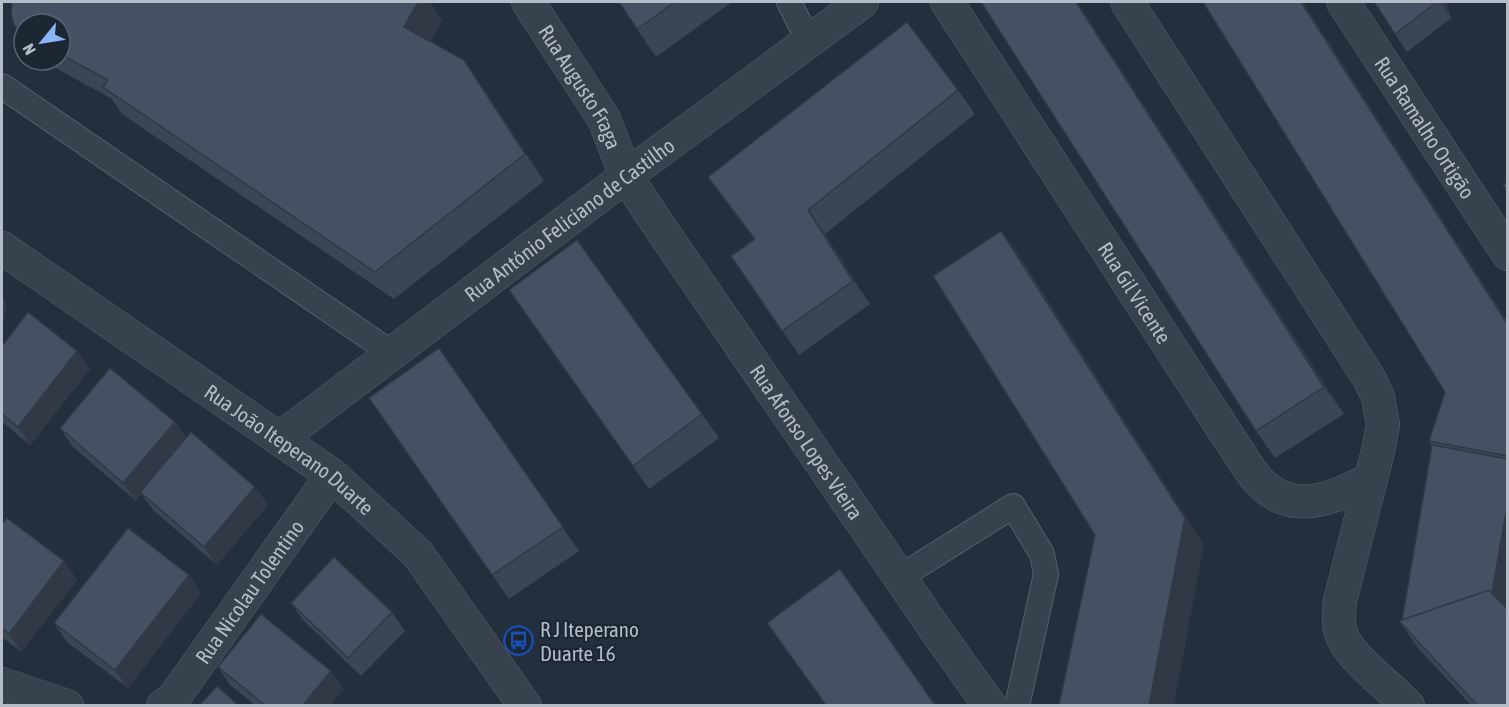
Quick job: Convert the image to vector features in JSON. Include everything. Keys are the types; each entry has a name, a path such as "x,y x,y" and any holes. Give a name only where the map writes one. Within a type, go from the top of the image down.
{"street":[{"name":"Rua Augusto Fraga","path":"528,2 604,119 626,176"},
{"name":"Rua António Feliciano de Castilho","path":"279,439 626,176 862,2"},
{"name":"Rua Gil Vicente","path":"947,2 1227,435 1260,482 1280,496 1301,503 1326,499 1371,479"},
{"path":"1126,2 1369,378 1378,398 1383,425 1340,601 1338,618 1342,638 1355,654 1408,705"},
{"name":"Rua Ramalho Ortigão","path":"1342,2 1508,254"},
{"name":"Rua Afonso Lopes Vieira","path":"626,176 940,636 990,705"},
{"name":"Rua João Iteperano Duarte","path":"2,248 332,474 418,554 525,705"},
{"name":"Rua Nicolau Tolentino","path":"163,705 173,699 332,474"},
{"path":"2,684 67,705"}],"lane":[{"path":"789,2 809,42"},
{"path":"2,86 393,354"},
{"path":"900,577 1013,506 1042,554 1046,574 1017,705"}],"building":[{"path":"12,2 418,2 404,27 464,60 525,154 375,272 103,87 108,80 72,60 72,12 12,12 12,18 11,14"},
{"path":"619,2 675,2 637,29"},
{"path":"981,2 1076,2 1324,387 1256,431"},
{"path":"1203,2 1301,2 1508,325 1508,456 1429,441 1445,392"},
{"path":"1374,2 1437,2 1395,34"},
{"path":"907,22 958,90 808,210 853,281 782,331 731,256 755,239 708,177"},
{"path":"1508,182 1508,193 1503,185"},
{"path":"1001,231 1185,518 1149,705 1059,705 1095,535 933,276"},
{"path":"577,240 702,414 633,466 509,290"},
{"path":"28,312 77,351 18,427 2,414 2,346"},
{"path":"439,348 563,527 492,575 369,398"},
{"path":"110,368 175,422 123,483 60,428"},
{"path":"191,432 255,487 204,547 140,492"},
{"path":"1432,445 1508,459 1508,501 1492,593 1489,590 1402,620"},
{"path":"7,518 64,561 9,634 2,628 2,524"},
{"path":"128,528 189,575 115,670 54,623"},
{"path":"334,557 392,612 348,658 291,603"},
{"path":"840,569 935,705 826,705 767,623"},
{"path":"1489,590 1508,610 1508,705 1477,705 1399,621"},
{"path":"261,614 331,671 303,705 265,705 218,667"},
{"path":"217,686 238,705 200,705"}],"place":[{"name":"R J Iteperano Duarte 16","path":"519,641"}]}
